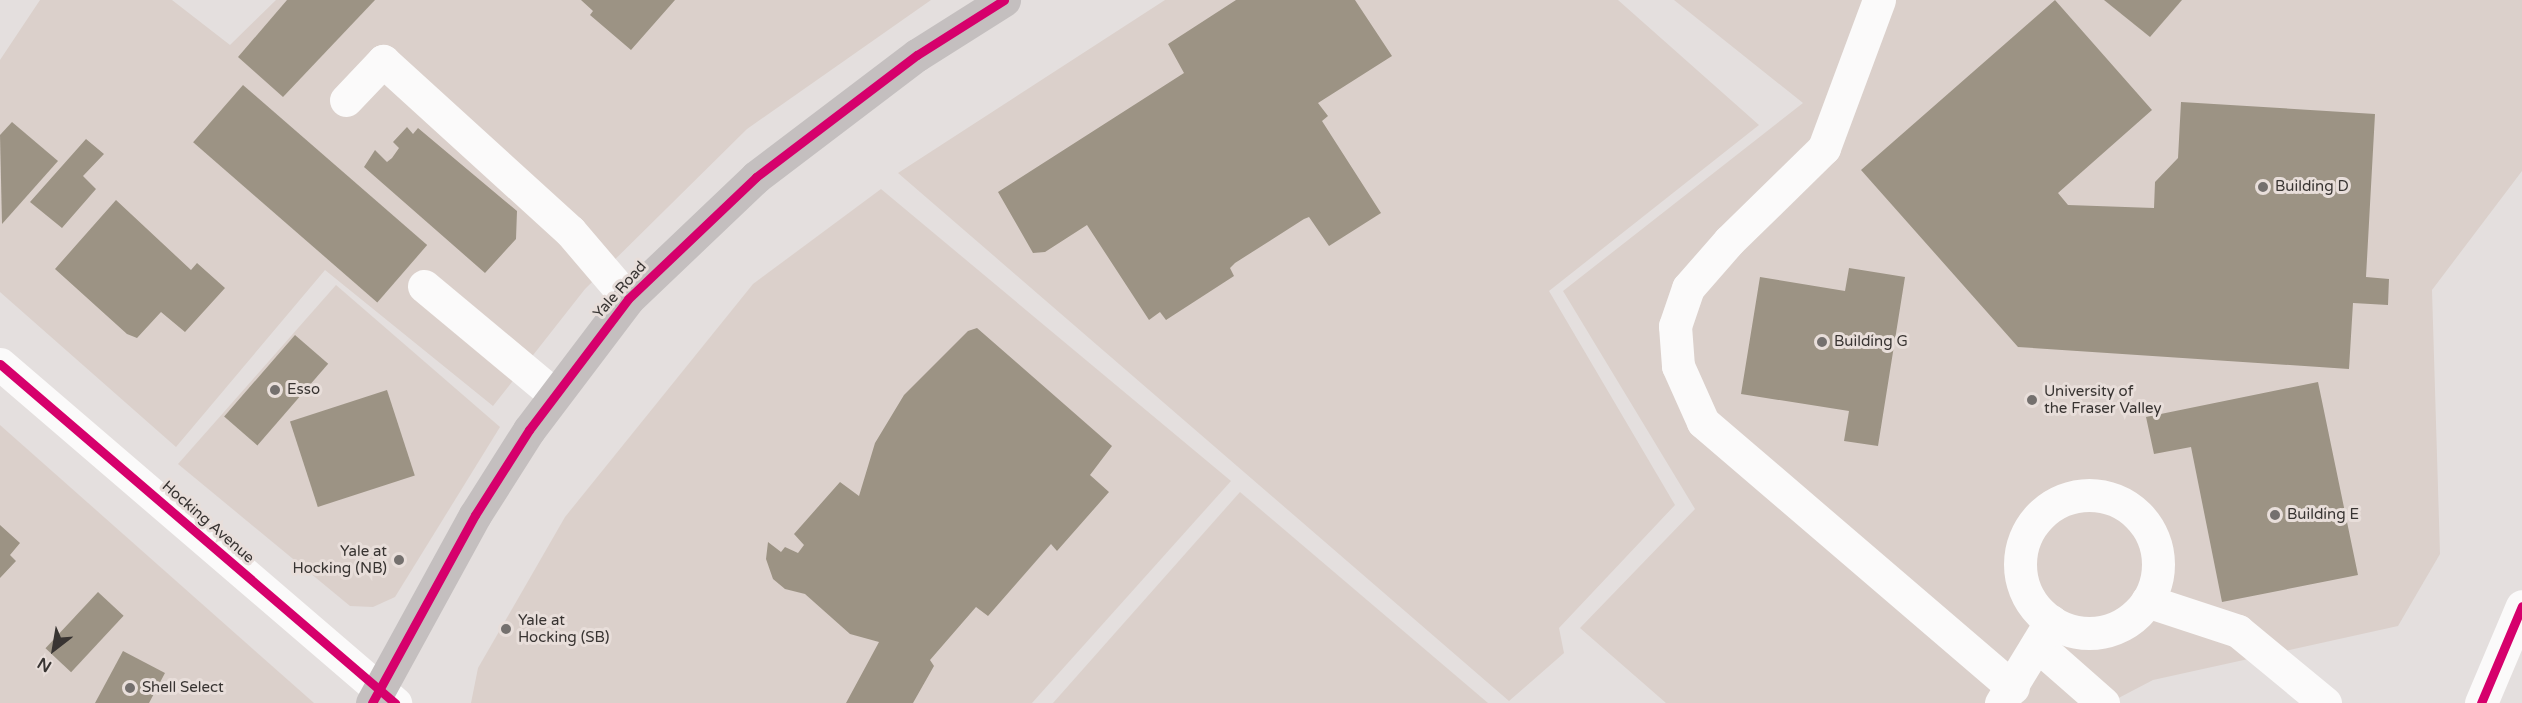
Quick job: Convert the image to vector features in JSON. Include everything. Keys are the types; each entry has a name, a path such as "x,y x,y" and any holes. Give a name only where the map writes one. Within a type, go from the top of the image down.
{"main road":[{"name":"Yale Road","path":"382,698 475,515 555,395 628,299 765,170 917,55 1004,0"}],"street":[{"path":"1879,0 1824,148 1729,241 1688,288 1675,326 1678,366 1703,422 2007,696 2044,633"},
{"path":"346,100 384,61 570,231 628,299"},
{"path":"424,286 555,395"},
{"name":"Hocking Avenue","path":"0,364 382,698"},
{"path":"2044,633 2113,628 2147,601 2158,560 2142,520 2104,496 2080,495 2057,502 2038,517 2022,548 2022,584 2044,633 2103,703"},
{"path":"2147,601 2238,631 2325,703"},
{"path":"2481,703 2522,606"}],"shaded area":[{"path":"40,0 172,0 230,45 276,0 931,0 747,129 585,289 493,406 325,270 176,447 0,292 0,60"},
{"path":"1165,0 1618,0 1759,125 1549,291 1675,505 1559,628 1564,653 1509,701 898,173"},
{"name":"University of the Fraser Valley","path":"1674,0 2522,0 2522,171 2432,290 2440,554 2398,626 2153,680 2109,703 1666,703 1580,628 1695,509 1563,291 1803,103"},
{"path":"881,189 1231,481 1032,703 471,703 478,668 565,517 753,284"},
{"path":"336,285 500,427 395,597 373,607 350,606 178,464"},
{"path":"0,425 314,703 0,703"},
{"path":"1240,492 1488,703 1053,703"}],"building":[{"path":"287,0 375,0 283,97 238,57"},
{"path":"581,0 675,0 631,50 590,15 593,11"},
{"path":"1236,0 1355,0 1392,56 1318,103 1328,116 1322,121 1381,213 1329,246 1309,217 1304,219 1235,263 1230,268 1234,276 1166,320 1160,312 1149,320 1087,225 1045,252 1033,253 998,192 1184,73 1168,44"},
{"name":"Building D","path":"2055,0 2152,110 2058,193 2068,205 2154,208 2155,182 2178,158 2181,102 2375,114 2366,277 2389,279 2388,305 2353,303 2349,369 2018,347 1861,170"},
{"path":"2104,0 2182,0 2150,37"},
{"path":"243,85 427,245 377,302 193,142"},
{"path":"12,122 58,161 2,224 0,135"},
{"path":"407,127 413,134 418,128 517,211 516,239 485,273 364,167 375,150 387,162 392,158 399,148 393,142"},
{"path":"86,139 104,154 83,176 96,189 62,228 30,202"},
{"path":"116,200 191,270 197,263 225,288 185,332 161,312 137,338 127,334 55,269"},
{"name":"Building G","path":"1849,268 1905,277 1878,446 1844,441 1849,411 1741,394 1760,277 1845,291"},
{"path":"977,328 1112,446 1090,475 1109,492 1057,551 1051,544 988,616 976,607 930,660 934,666 913,703 846,703 879,642 850,634 805,594 785,589 773,579 766,559 768,542 781,552 785,547 798,553 804,545 794,534 840,482 859,496 875,443 904,395 968,331"},
{"name":"Esso","path":"295,335 328,364 257,445 224,417"},
{"name":"Building E","path":"2318,382 2358,575 2222,602 2191,447 2154,454 2146,417"},
{"name":"Esso","path":"387,390 415,476 318,507 290,422"},
{"path":"0,525 20,543 10,555 16,561 0,578"},
{"path":"98,592 124,616 71,672 45,648"},
{"name":"Shell Select","path":"123,651 165,673 149,703 95,703"}],"cycle path":[{"path":"372,703 475,515 529,430 628,299 756,177 917,55 1004,0"},
{"path":"0,364 395,703"},
{"path":"2481,703 2522,606"}],"place":[{"name":"Building D","path":"2263,187"},
{"name":"Building G","path":"1822,342"},
{"name":"Esso","path":"275,390"},
{"name":"University of the Fraser Valley","path":"2032,400"},
{"name":"Building E","path":"2275,515"},
{"name":"Yale at Hocking (NB)","path":"399,560"},
{"name":"Yale at Hocking (SB)","path":"506,629"},
{"name":"Shell Select","path":"130,688"}]}
